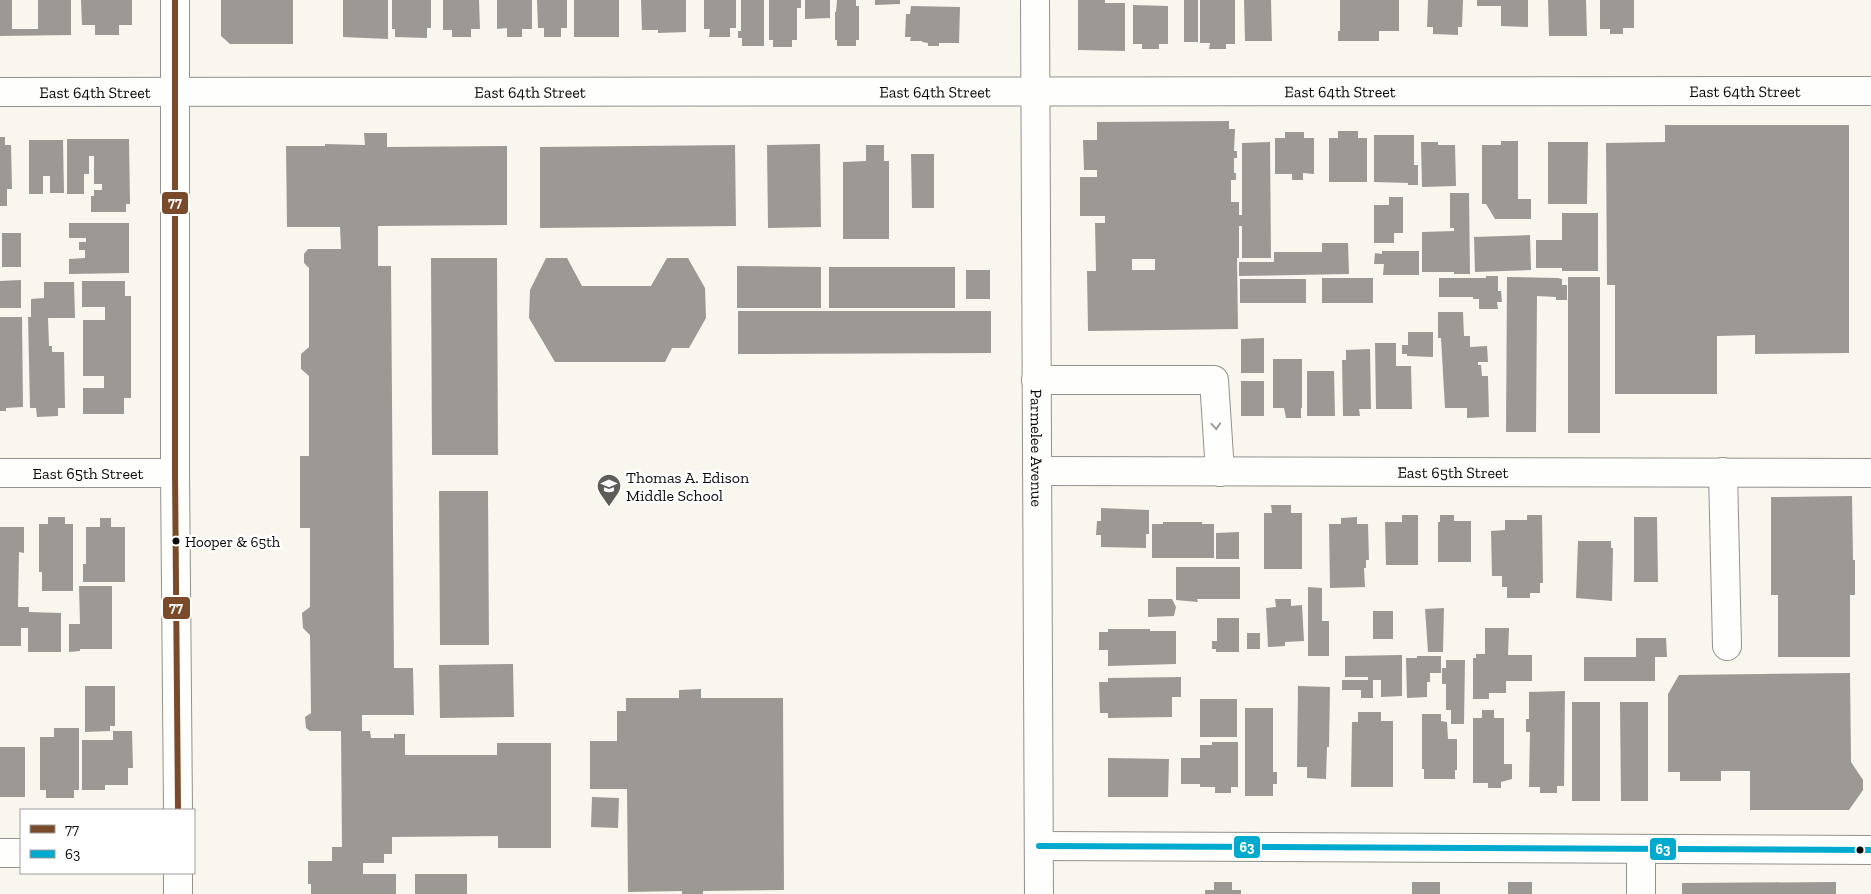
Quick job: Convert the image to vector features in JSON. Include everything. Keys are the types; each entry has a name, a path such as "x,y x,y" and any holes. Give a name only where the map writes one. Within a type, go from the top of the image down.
{"street":[{"path":"175,0 175,473 178,809"},
{"name":"Parmelee Avenue","path":"1035,0 1039,894"},
{"name":"East 64th Street","path":"0,92 1871,91"},
{"path":"1036,380 1214,380 1220,472"},
{"name":"East 65th Street","path":"1037,471 1871,473"},
{"path":"1723,472 1726,646"},
{"name":"East 65th Street","path":"0,473 175,473"},
{"path":"1039,846 1871,850"},
{"path":"1641,849 1641,894"},
{"path":"0,853 20,853"},
{"path":"178,874 178,894"}],"building":[{"path":"0,0 12,0 12,29 38,29 38,0 71,0 71,35 0,36"},
{"path":"81,0 132,0 132,25 119,25 119,35 95,35 95,25 82,25"},
{"path":"221,0 293,0 293,44 230,44 221,36"},
{"path":"343,0 388,0 388,39 343,37"},
{"path":"392,0 431,0 431,28 427,28 427,38 395,37 395,29 392,29"},
{"path":"443,0 479,0 480,29 471,29 471,37 452,37 452,30 443,30"},
{"path":"497,0 532,0 532,29 522,29 522,37 507,37 507,28 497,29"},
{"path":"537,0 567,0 567,28 561,28 561,37 544,37 544,28 538,28"},
{"path":"574,0 619,0 619,37 574,37"},
{"path":"641,0 686,0 686,32 658,33 658,30 642,30"},
{"path":"704,0 736,0 736,28 730,28 730,37 709,37 710,29 704,29"},
{"path":"741,0 764,0 764,46 742,46 742,38 738,38 738,31 741,31"},
{"path":"769,0 801,0 801,8 797,8 797,40 792,40 792,47 773,47 773,40 769,40"},
{"path":"805,0 830,0 830,18 805,19"},
{"path":"837,0 856,0 856,6 859,6 859,40 856,40 856,46 837,46 837,40 835,40 835,12"},
{"path":"875,0 900,0 900,4 875,5"},
{"path":"1078,0 1105,0 1105,3 1125,3 1125,51 1078,50"},
{"path":"1184,0 1198,0 1198,42 1184,42"},
{"path":"1200,0 1235,0 1235,44 1226,44 1226,49 1209,49 1210,43 1200,43"},
{"path":"1244,0 1271,0 1272,41 1245,41"},
{"path":"1340,0 1399,0 1399,31 1379,31 1379,41 1338,41 1338,31 1340,31"},
{"path":"1428,0 1463,0 1462,27 1458,27 1458,35 1433,34 1433,27 1427,27"},
{"path":"1477,0 1528,0 1528,27 1501,26 1501,6 1477,6"},
{"path":"1548,0 1586,0 1587,36 1549,36"},
{"path":"1600,0 1634,0 1634,28 1623,28 1623,34 1610,34 1610,29 1600,29"},
{"path":"1133,5 1168,6 1168,44 1159,44 1159,49 1142,49 1142,44 1133,44"},
{"path":"911,6 960,7 959,43 939,43 939,46 928,46 928,43 922,41 910,41 911,37 905,37 906,14 910,14"},
{"path":"1229,121 1229,129 1235,129 1234,151 1237,151 1237,158 1234,158 1236,180 1231,180 1231,202 1239,202 1239,215 1242,215 1242,143 1270,142 1271,258 1242,258 1242,226 1239,226 1239,258 1237,258 1238,329 1088,331 1087,271 1096,271 1095,223 1105,223 1105,216 1080,216 1080,177 1097,177 1097,170 1084,170 1083,140 1097,140 1097,122","holes":["1132,259 1155,259 1155,270 1132,270"]},
{"path":"1665,125 1849,125 1849,353 1755,354 1755,335 1717,336 1717,394 1615,394 1615,285 1607,285 1606,143 1665,142"},
{"path":"1338,131 1358,131 1358,138 1367,138 1367,182 1329,182 1329,138 1338,138"},
{"path":"1285,132 1304,132 1304,138 1314,138 1314,174 1303,173 1303,180 1292,180 1292,174 1275,174 1275,138 1285,138"},
{"path":"364,133 387,133 387,147 507,146 507,225 378,226 378,266 391,266 394,668 413,668 414,715 362,715 362,731 370,731 371,738 394,738 394,734 405,734 405,755 497,755 497,743 551,743 551,848 498,848 498,836 392,837 392,854 384,854 384,863 363,863 363,874 396,874 396,894 311,894 311,884 308,884 308,861 332,861 332,847 342,847 341,731 310,731 306,728 305,717 311,713 310,635 303,628 302,613 310,607 310,528 300,528 300,456 309,456 309,376 301,369 301,354 309,347 309,268 304,263 304,254 308,249 341,249 340,227 287,227 286,146 325,146 325,144 365,145"},
{"path":"1374,135 1414,135 1414,165 1418,165 1418,185 1374,182"},
{"path":"0,137 5,137 5,145 11,145 12,189 7,189 7,206 0,206"},
{"path":"67,139 129,139 130,204 126,204 126,212 91,212 91,196 94,196 94,190 102,190 102,184 94,184 94,156 89,156 89,174 84,174 84,194 67,194"},
{"path":"29,140 63,140 64,193 50,193 50,176 43,176 43,194 29,194"},
{"path":"1501,141 1518,141 1518,199 1531,199 1531,219 1495,219 1486,204 1482,204 1482,145 1501,145"},
{"path":"1421,142 1455,145 1456,186 1422,187"},
{"path":"1548,142 1588,142 1587,204 1548,204"},
{"path":"820,144 821,227 768,228 767,145"},
{"path":"735,145 736,226 540,228 540,147"},
{"path":"866,145 884,145 884,161 889,161 889,239 843,239 843,162 866,161"},
{"path":"911,154 934,154 934,208 912,208"},
{"path":"1450,193 1469,193 1470,274 1422,272 1422,232 1454,231 1454,228 1450,228"},
{"path":"1389,197 1403,197 1403,233 1394,233 1394,243 1374,243 1374,205 1389,205"},
{"path":"1562,213 1598,213 1598,271 1562,271 1562,268 1536,268 1536,240 1562,240"},
{"path":"69,223 129,223 129,273 69,274 69,259 85,258 85,250 79,250 79,242 86,242 86,238 69,238"},
{"path":"2,233 21,233 21,267 2,267"},
{"path":"1530,235 1531,270 1475,272 1474,237"},
{"path":"1322,243 1348,243 1349,274 1239,276 1239,262 1274,262 1274,252 1322,252"},
{"path":"1382,251 1419,251 1419,275 1383,275 1384,264 1374,264 1375,253 1382,254"},
{"path":"431,258 497,258 498,455 432,455"},
{"path":"546,258 567,258 582,286 651,286 667,258 688,258 705,288 706,318 689,348 672,348 665,362 555,362 529,318 530,290"},
{"path":"737,266 821,267 821,308 737,308"},
{"path":"829,267 955,267 955,308 829,308"},
{"path":"966,270 990,270 990,299 966,299"},
{"path":"1486,276 1498,276 1498,291 1501,291 1502,302 1497,302 1498,309 1479,309 1479,299 1473,299 1473,297 1439,297 1439,278 1486,278"},
{"path":"1507,277 1558,278 1562,279 1562,285 1567,285 1567,300 1556,300 1556,297 1537,296 1536,432 1506,432"},
{"path":"1568,277 1600,277 1600,433 1568,433"},
{"path":"1322,278 1373,278 1373,303 1322,303"},
{"path":"1240,279 1306,279 1306,303 1240,303"},
{"path":"21,280 21,308 0,308 0,281"},
{"path":"82,281 125,281 125,296 131,296 131,398 124,398 124,414 83,414 83,388 104,388 104,376 83,376 83,320 105,320 105,307 82,307"},
{"path":"44,282 74,282 75,318 48,318 49,346 52,346 52,352 64,352 65,408 58,408 58,416 37,417 36,408 30,408 28,317 31,317 31,299 44,298"},
{"path":"738,311 991,311 991,353 738,354"},
{"path":"1438,312 1463,312 1464,336 1470,336 1470,347 1487,346 1488,362 1478,362 1478,365 1481,365 1482,376 1488,376 1489,417 1467,418 1467,408 1445,408 1441,338 1438,338"},
{"path":"0,317 22,317 23,407 6,408 6,411 0,411"},
{"path":"1408,332 1433,332 1433,357 1407,356 1407,354 1402,354 1402,345 1408,345"},
{"path":"1264,338 1264,373 1241,373 1241,339"},
{"path":"1375,343 1396,343 1396,366 1411,366 1412,409 1376,409"},
{"path":"1370,349 1371,409 1359,409 1360,416 1343,416 1342,360 1346,360 1346,350"},
{"path":"1273,359 1302,359 1301,418 1286,418 1284,408 1273,408"},
{"path":"1307,371 1334,371 1335,416 1307,416"},
{"path":"1241,381 1264,381 1264,416 1241,416"},
{"path":"439,491 488,491 489,645 440,645"},
{"path":"1852,496 1855,595 1850,595 1850,657 1778,657 1778,595 1771,595 1771,497"},
{"path":"1271,505 1291,505 1291,513 1302,513 1302,569 1264,569 1264,513 1272,513"},
{"path":"1101,508 1149,510 1149,534 1146,534 1146,548 1101,547 1101,535 1096,535 1097,521 1101,521"},
{"path":"1402,515 1418,515 1418,565 1386,565 1385,522 1402,522"},
{"path":"1440,515 1454,515 1454,521 1471,521 1471,562 1438,562 1438,522 1440,522"},
{"path":"1527,515 1542,515 1543,583 1540,583 1540,593 1530,593 1530,598 1507,598 1507,587 1502,587 1502,576 1492,576 1491,531 1505,530 1505,520 1527,520"},
{"path":"48,517 65,517 65,524 73,524 73,591 42,591 42,572 39,572 39,524 48,524"},
{"path":"1357,517 1357,524 1368,524 1369,560 1366,560 1366,568 1364,568 1365,587 1330,588 1329,524 1341,524 1341,518"},
{"path":"1634,517 1657,517 1658,582 1634,582"},
{"path":"100,518 111,518 111,527 125,527 125,582 83,582 83,564 86,564 86,527 100,527"},
{"path":"1163,522 1202,522 1202,524 1214,524 1214,558 1152,558 1152,524 1163,524"},
{"path":"0,527 24,527 24,553 19,552 18,607 29,607 29,612 61,613 61,652 28,652 28,628 21,628 21,646 0,646"},
{"path":"1239,532 1239,559 1216,559 1216,533"},
{"path":"1578,541 1611,541 1611,548 1613,548 1612,601 1576,598"},
{"path":"1176,567 1240,567 1240,599 1197,599 1198,602 1176,600"},
{"path":"79,586 112,586 112,649 80,649 80,651 69,652 69,624 80,624"},
{"path":"1308,587 1322,588 1322,621 1329,621 1329,656 1308,656"},
{"path":"1148,599 1172,599 1176,607 1174,616 1148,617"},
{"path":"1275,599 1291,599 1291,606 1302,605 1304,641 1285,642 1285,646 1268,647 1266,608 1276,607"},
{"path":"1444,608 1443,652 1428,652 1425,609"},
{"path":"1373,611 1393,611 1393,639 1373,639"},
{"path":"1217,618 1239,618 1239,652 1216,652 1216,649 1212,649 1212,641 1217,641"},
{"path":"1485,628 1509,628 1508,655 1532,655 1532,681 1506,681 1506,693 1489,693 1489,699 1473,699 1473,658 1476,658 1476,654 1485,654"},
{"path":"1108,629 1176,631 1176,664 1108,666 1108,650 1099,650 1099,632 1108,632"},
{"path":"1247,633 1260,633 1260,649 1247,649"},
{"path":"1636,638 1666,638 1667,657 1655,657 1655,681 1584,681 1584,657 1636,657"},
{"path":"1402,655 1402,696 1381,697 1381,680 1373,680 1373,698 1361,698 1361,690 1342,690 1342,680 1368,680 1368,677 1345,677 1345,656"},
{"path":"1417,656 1441,656 1441,673 1430,673 1430,682 1427,682 1427,697 1407,698 1406,658 1417,658"},
{"path":"1446,660 1465,660 1464,724 1451,724 1451,710 1446,710 1446,684 1442,684 1442,668 1446,668"},
{"path":"513,664 514,717 440,718 439,665"},
{"path":"1850,673 1851,762 1863,780 1863,790 1849,810 1750,810 1750,771 1721,771 1721,781 1680,781 1680,772 1668,772 1668,694 1679,675"},
{"path":"1181,677 1181,697 1172,697 1172,717 1108,718 1108,713 1100,713 1099,682 1108,682 1108,678"},
{"path":"85,686 115,686 115,726 110,726 110,731 85,732"},
{"path":"1298,686 1330,687 1329,747 1327,747 1326,779 1307,778 1307,767 1297,767"},
{"path":"701,689 701,698 783,698 784,890 703,891 703,894 682,894 682,891 628,892 627,789 590,789 590,741 617,741 617,711 626,711 626,698 679,698 679,690"},
{"path":"1565,691 1564,786 1557,786 1557,793 1540,793 1540,787 1529,787 1530,732 1526,732 1526,719 1529,719 1529,692"},
{"path":"1200,699 1237,699 1237,737 1200,737"},
{"path":"1572,702 1600,702 1600,801 1572,801"},
{"path":"1620,702 1648,702 1648,801 1621,801"},
{"path":"1245,708 1273,708 1273,772 1277,772 1277,784 1273,784 1273,796 1245,796"},
{"path":"1482,710 1494,710 1494,718 1504,718 1504,764 1512,764 1512,779 1501,782 1501,788 1488,788 1488,783 1473,783 1473,718 1482,718"},
{"path":"1358,712 1381,712 1381,721 1393,721 1393,787 1351,787 1352,722 1358,722"},
{"path":"1422,714 1441,714 1441,721 1447,722 1448,739 1457,739 1457,770 1455,770 1455,779 1424,779 1424,769 1422,769"},
{"path":"54,728 79,728 79,790 74,790 74,798 46,798 46,790 40,790 40,737 54,737"},
{"path":"113,731 132,731 133,768 128,768 128,785 105,785 105,790 82,790 82,740 113,740"},
{"path":"1212,742 1238,742 1238,787 1231,787 1231,793 1215,793 1215,787 1200,787 1200,784 1181,784 1181,758 1200,758 1200,745 1212,745"},
{"path":"0,747 25,747 25,797 0,797"},
{"path":"1108,758 1169,759 1168,797 1108,797"},
{"path":"592,797 619,798 618,828 591,827"},
{"path":"415,874 467,874 467,894 415,894"},
{"path":"1214,882 1232,882 1232,890 1241,890 1241,894 1205,894 1205,890 1214,890"},
{"path":"1412,882 1440,882 1440,894 1412,894"},
{"path":"1508,882 1532,882 1532,894 1508,894"},
{"path":"1836,882 1836,894 1682,894 1682,883"}],"transit line":[{"name":"77","path":"175,0 175,473 178,809"},
{"name":"63","path":"1039,846 1871,850"}],"place":[{"name":"Thomas A. Edison Middle School","path":"609,507"},
{"name":"Hooper & 65th","path":"176,541"}]}
